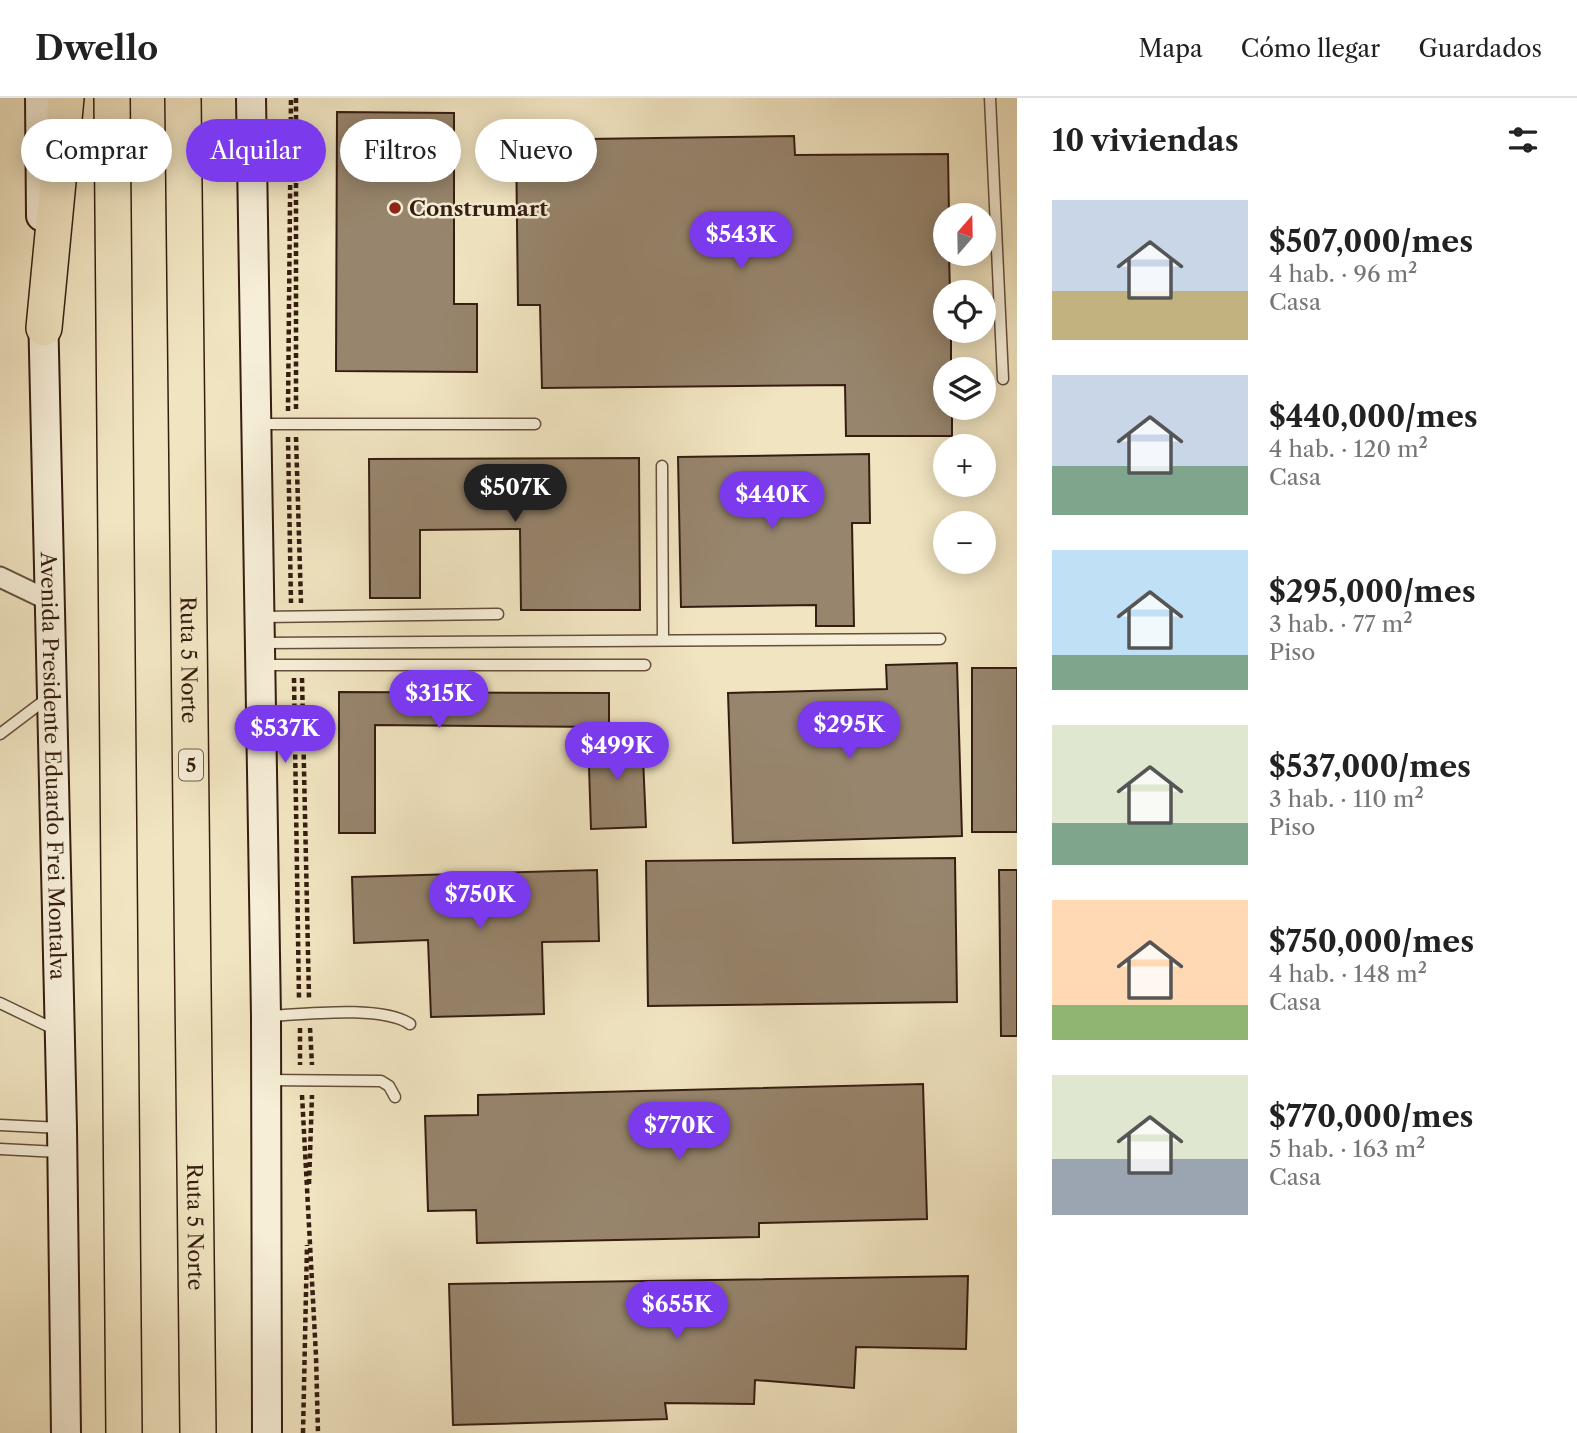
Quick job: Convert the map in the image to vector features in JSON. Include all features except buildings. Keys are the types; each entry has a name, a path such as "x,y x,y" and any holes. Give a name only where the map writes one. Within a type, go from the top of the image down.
{"highway":[{"path":"44,328 66,98"},
{"path":"112,98 124,1433"},
{"name":"Ruta 5 Norte","path":"183,98 198,1433"}],"main road":[{"name":"Avenida Presidente Eduardo Frei Montalva","path":"40,98 66,1433"},
{"path":"251,98 265,1016 267,1433"}],"street":[{"path":"0,577 50,601"}],"lane":[{"path":"990,98 1003,379"},
{"path":"256,424 535,424"},
{"path":"662,466 663,640"},
{"path":"259,641 296,616 498,614"},
{"path":"259,641 940,639"},
{"path":"259,641 298,665 645,665"},
{"path":"0,734 52,694"},
{"path":"0,1003 60,1031"},
{"path":"265,1016 367,1013 400,1017 410,1024"},
{"path":"265,1080 380,1081 389,1086 395,1097"},
{"path":"0,1125 62,1140"},
{"path":"0,1149 62,1140"}],"path":[{"path":"293,98 292,424 296,616"},
{"path":"292,424 296,616"},
{"path":"298,665 304,1014 301,1080 318,1433"},
{"path":"298,665 304,1014 313,1081 303,1433"}],"place":[{"name":"Construmart","path":"395,208"}]}
